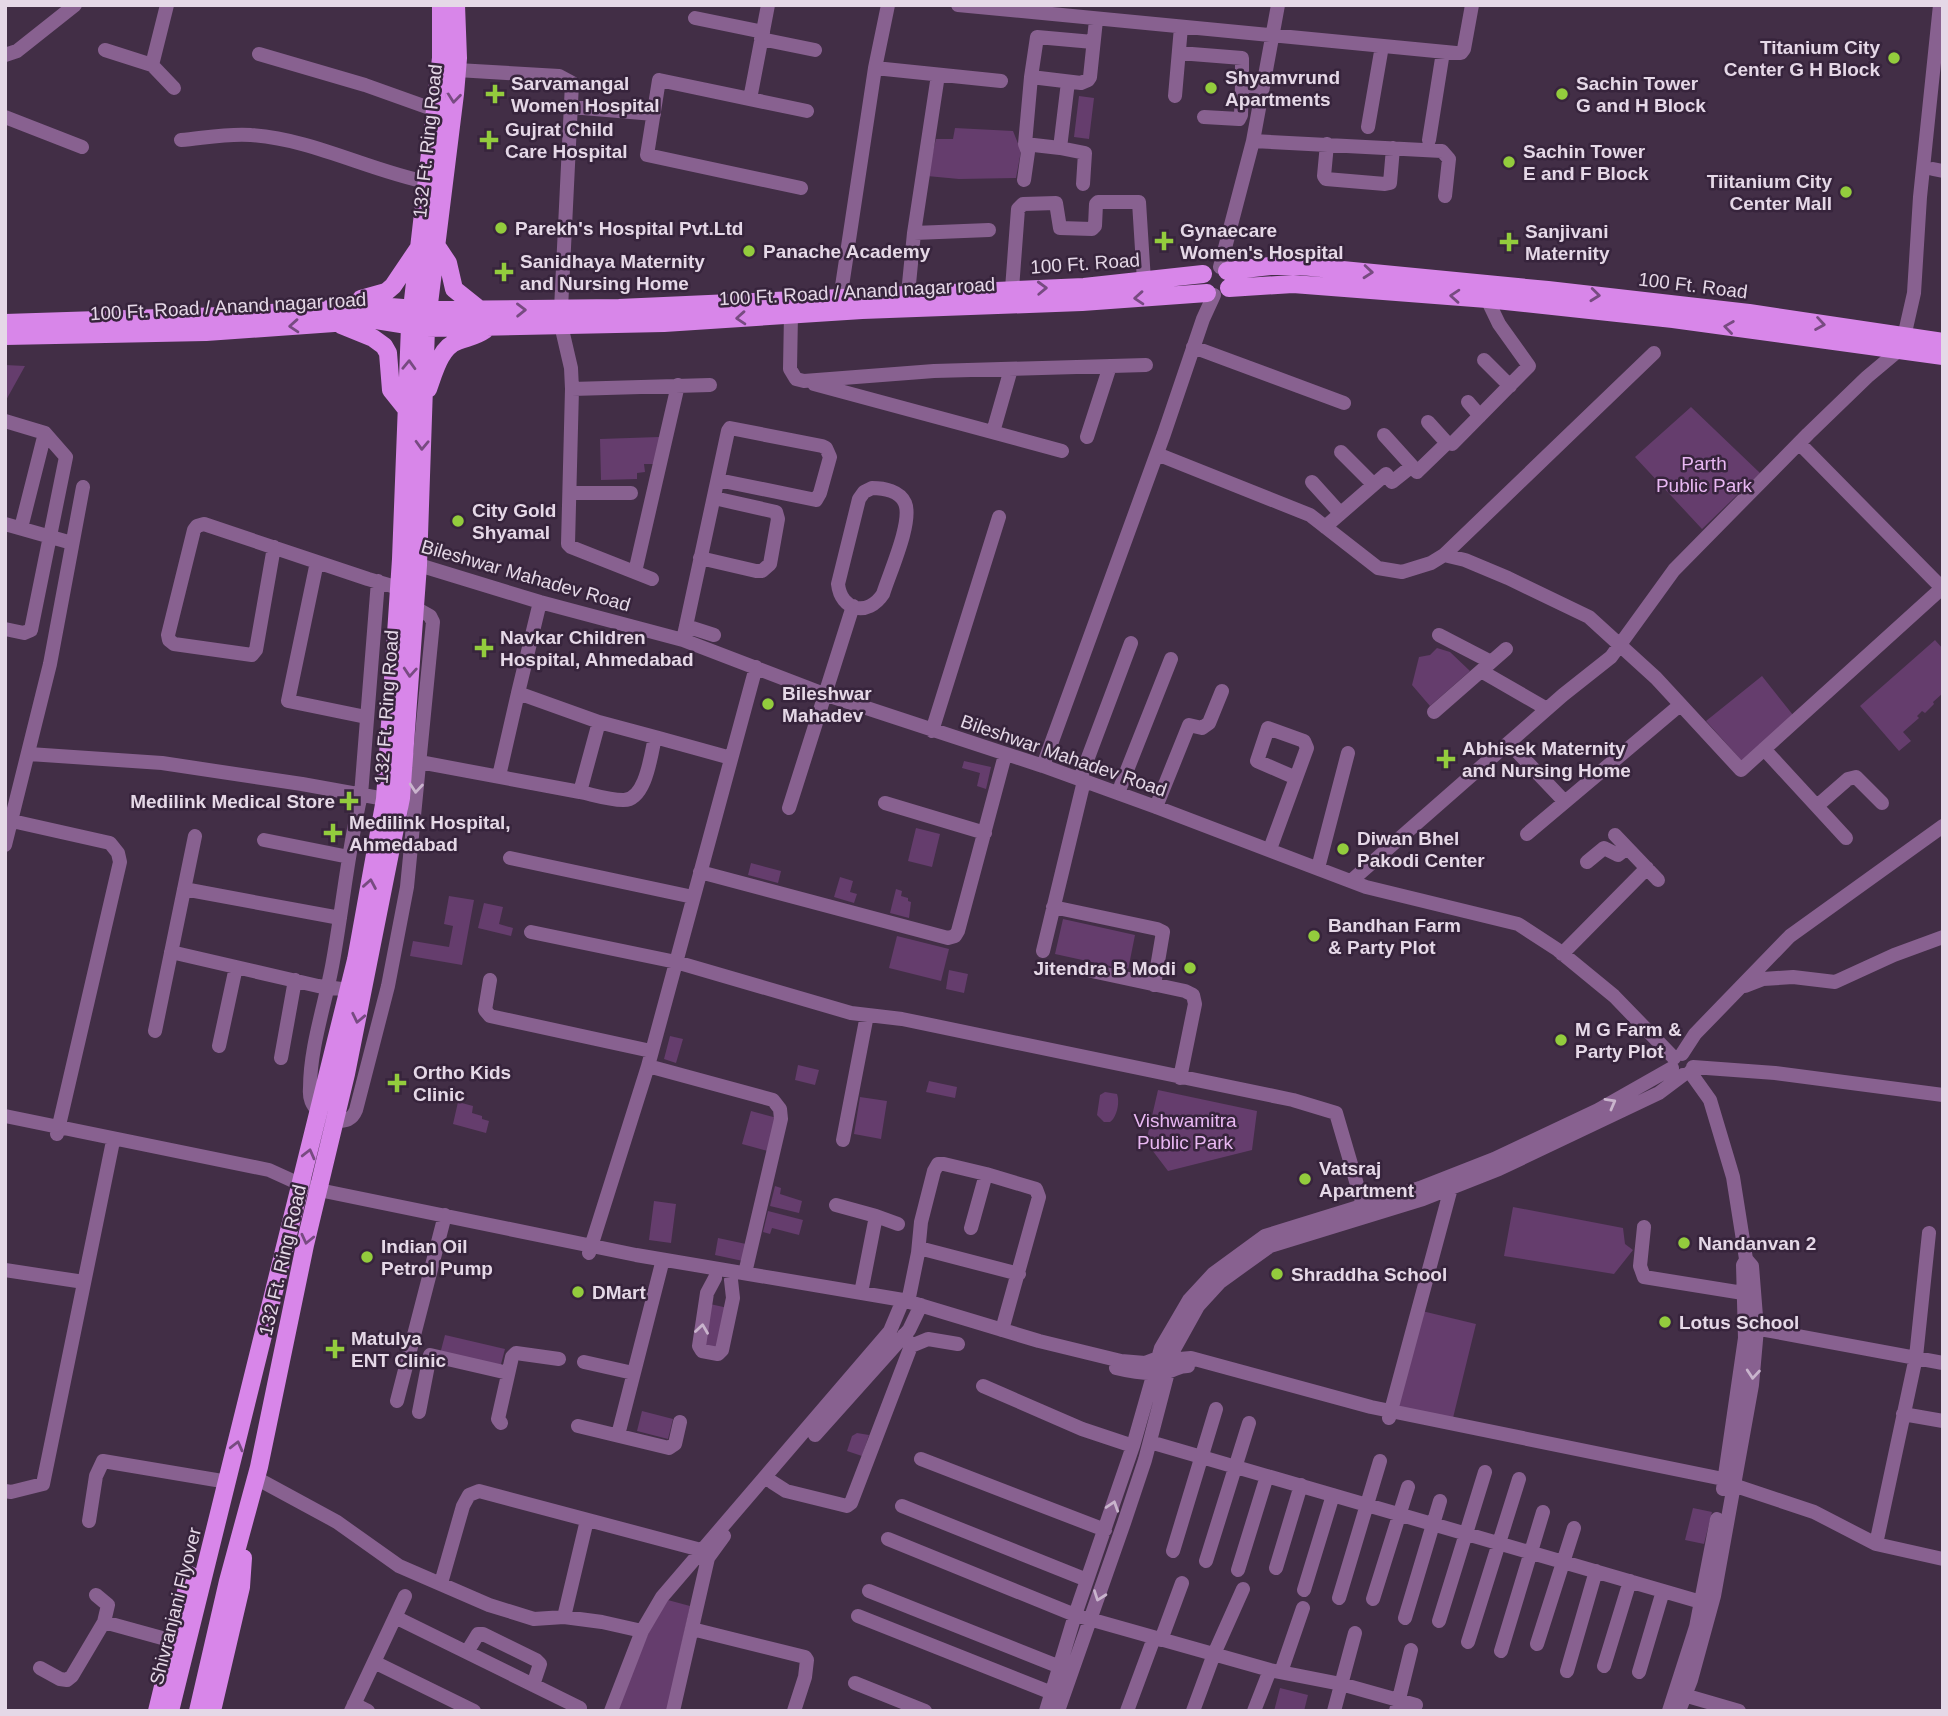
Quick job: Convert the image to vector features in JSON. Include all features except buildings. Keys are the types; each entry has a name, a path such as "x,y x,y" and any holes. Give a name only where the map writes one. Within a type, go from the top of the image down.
{"main road":[{"name":"132 Ft. Ring Road","path":"220,1512 309,1192 411,760 414,607 409,562 407,410 428,246 457,70 442,7"},
{"name":"132 Ft. Ring Road","path":"428,246 427,182 441,58 442,7"},
{"path":"350,308 364,297 386,292 428,246 448,263 454,289 479,309"},
{"name":"100 Ft. Road","path":"5,323 222,316 350,308 419,318 479,309 561,317 619,309 839,304 908,294 1084,287 1144,281 1217,281 1270,266 1301,266 1749,313 1901,344 1943,342"},
{"name":"100 Ft. Road / Anand nagar road","path":"5,337 206,332 419,318 491,327 561,317 664,323 791,314 839,304 1082,302 1217,281 1487,299 1901,344 1943,356"},
{"name":"132 Ft. Ring Road","path":"327,1117 385,799 398,588 409,562 423,398 419,318"},
{"path":"337,323 373,338 384,346 390,365 391,390 407,410"},
{"path":"423,398 444,352 451,345 474,337 491,327"},
{"name":"132 Ft. Ring Road","path":"245,1523 256,1478 309,1192"},
{"path":"157,1711 194,1563 220,1512"},
{"name":"Shivranjani Flyover","path":"170,1711 202,1575 220,1512"},
{"path":"198,1711 228,1581 245,1523"},
{"path":"212,1711 241,1587 245,1523"}],"street":[{"path":"6,59 75,5"},
{"path":"152,65 167,5"},
{"path":"750,99 768,5"},
{"path":"839,304 875,68 888,5"},
{"path":"958,5 1456,54 1464,49 1472,5"},
{"path":"1043,766 1217,281 1253,141 1278,5"},
{"path":"1351,881 1547,709 1611,657 1674,570 1901,344 1914,293 1920,197 1939,52 1940,5"},
{"path":"695,18 815,50"},
{"path":"1031,77 1080,83 1088,80 1096,20"},
{"path":"1175,96 1181,27"},
{"path":"1024,180 1031,77 1037,37 1093,43"},
{"path":"1368,127 1382,46"},
{"path":"105,50 152,65 174,88"},
{"path":"1429,140 1443,52"},
{"path":"1179,53 1243,58 1241,117 1204,117"},
{"path":"259,54 435,110"},
{"path":"875,68 1001,80"},
{"path":"457,70 559,76 572,83 561,317 571,368 572,389 568,544 652,579"},
{"path":"908,294 914,233 938,75"},
{"path":"801,188 647,155 659,80 807,111"},
{"path":"1060,148 1068,82"},
{"path":"1242,85 1263,86"},
{"path":"571,107 654,114"},
{"path":"5,117 82,147"},
{"path":"181,140 250,134 298,143 398,176 427,182"},
{"path":"1253,141 1445,152 1449,159 1445,196"},
{"path":"1327,144 1326,179 1385,184 1390,183 1393,148"},
{"path":"1025,145 1085,153 1083,184"},
{"path":"1012,289 1018,209 1023,204 1056,203 1060,228 1092,229 1095,226 1098,202 1139,202 1144,281"},
{"path":"914,233 989,230"},
{"path":"1384,435 1417,472 1447,443 1452,443 1529,366 1499,324 1487,299"},
{"path":"791,314 790,369 796,379 1062,451"},
{"path":"1193,347 1344,403"},
{"path":"1157,454 1310,515 1378,568 1402,572 1431,563 1444,555 1654,353"},
{"path":"1484,360 1510,386"},
{"path":"804,381 934,372 1146,365"},
{"path":"1087,437 1110,366"},
{"path":"993,432 1011,369"},
{"path":"572,389 710,385"},
{"path":"635,572 678,386"},
{"path":"1468,402 1480,416"},
{"path":"5,421 45,433 66,457 31,630 23,633 5,629"},
{"path":"1429,422 1447,443"},
{"path":"714,635 684,633 728,431 733,427 822,446 830,457 816,500 718,480"},
{"path":"21,528 45,433"},
{"path":"1444,555 1508,578 1589,617 1618,647 1656,678 1741,770 1942,589 1799,443"},
{"path":"1341,452 1373,484"},
{"path":"1325,527 1386,474 1392,482 1412,466"},
{"path":"1312,482 1340,513"},
{"path":"5,845 50,664 83,487"},
{"path":"872,488 882,488 903,499 907,509 905,524 883,594 869,608 853,606 839,595 838,584 845,549 859,499 864,492 872,488"},
{"path":"570,493 631,493"},
{"path":"701,558 756,571 766,569 770,564 778,519 775,512 714,498"},
{"path":"932,731 999,517"},
{"path":"5,524 72,543"},
{"path":"274,547 256,650 252,655 174,644 169,640 167,635 194,530 204,524 274,547 317,562 398,588"},
{"path":"317,562 288,701 366,717"},
{"name":"Bileshwar Mahadev Road","path":"409,562 540,602 684,633 756,667 824,694 1043,766 1366,887 1518,924 1562,954 1615,996 1682,1066 1710,1100 1733,1177 1746,1259"},
{"path":"327,1117 312,1105 309,1090 360,795 378,582"},
{"path":"499,775 540,602"},
{"path":"789,808 853,606"},
{"path":"1439,635 1547,709"},
{"path":"1043,951 1082,780 1131,643"},
{"path":"1434,712 1506,649"},
{"path":"1118,793 1171,659"},
{"path":"590,1250 650,1059 756,667"},
{"path":"1156,807 1182,722 1202,728 1209,723 1222,691"},
{"path":"518,693 599,722 731,758"},
{"path":"1527,834 1680,705"},
{"path":"580,792 599,722"},
{"path":"411,760 624,801 633,799 641,790 656,737"},
{"path":"1509,743 1565,802"},
{"path":"1764,749 1846,838"},
{"path":"1318,868 1348,753"},
{"path":"29,754 162,763 385,799"},
{"path":"700,872 948,938 955,936 1006,755"},
{"path":"1816,806 1848,779 1857,777 1882,803"},
{"path":"1270,849 1296,778"},
{"path":"886,803 985,833"},
{"path":"12,821 110,843 118,853 120,862 58,1131"},
{"path":"1058,1711 1125,1523 1150,1442 1162,1365 1198,1306 1220,1282 1270,1246 1451,1188 1499,1169 1659,1093 1682,1066 1695,1034 1790,936 1943,826"},
{"path":"1615,835 1658,880"},
{"path":"155,1031 195,836"},
{"path":"264,840 349,857"},
{"path":"1587,862 1604,848 1618,855 1627,848"},
{"path":"510,858 693,897"},
{"path":"1562,954 1647,868"},
{"path":"184,889 340,918"},
{"path":"1054,907 1163,932 1154,985"},
{"path":"531,932 676,962 851,1013 902,1019 1293,1100 1336,1113 1363,1205"},
{"path":"1741,987 1763,979 1793,977 1835,982 1905,950 1943,937"},
{"path":"171,952 349,990"},
{"path":"219,1046 236,967"},
{"path":"1087,970 1193,995 1195,1004 1180,1078"},
{"path":"281,1058 295,980"},
{"path":"490,980 485,1010 490,1016 650,1059 773,1100 781,1119 719,1354 702,1351 699,1346 707,1293 715,1278"},
{"path":"843,1140 867,1015"},
{"path":"1046,1711 1075,1615 1162,1365 1174,1323 1189,1300 1213,1274 1235,1256 1265,1236 1420,1188 1494,1159 1598,1110 1682,1066 1775,1073 1943,1095"},
{"path":"5,1116 111,1146 266,1178 309,1192 715,1278 738,1277 861,1293 1121,1361 1162,1365"},
{"path":"5,1125 58,1131 269,1170 309,1192"},
{"path":"5,1491 43,1484 111,1146"},
{"path":"772,1482 786,1491 847,1506 851,1503 908,1341 921,1222 938,1164 986,1174 1036,1189 1038,1192 1019,1274 1002,1329"},
{"path":"971,1228 986,1174"},
{"path":"1390,1415 1451,1188"},
{"path":"836,1205 898,1224"},
{"path":"861,1293 876,1216"},
{"path":"397,1401 444,1219"},
{"path":"1644,1227 1640,1266 1644,1277 1743,1293"},
{"path":"1876,1544 1916,1357 1929,1233"},
{"path":"919,1248 1019,1274"},
{"path":"590,1250 910,1306 1037,1349 1139,1373 1191,1358 1390,1415 1729,1484 1814,1512 1876,1544 1943,1559"},
{"path":"1669,1711 1680,1694 1714,1596 1745,1338 1751,1327 1752,1266 1746,1259 1743,1265 1743,1293 1751,1327"},
{"path":"618,1435 662,1267"},
{"path":"5,1270 84,1282"},
{"path":"611,1711 642,1631 662,1597 816,1420 910,1306"},
{"path":"1751,1327 1943,1363"},
{"path":"673,1711 708,1558 724,1536 772,1482 908,1341 928,1339 958,1344"},
{"path":"410,1350 508,1373"},
{"path":"501,1423 498,1419 512,1357 516,1353 559,1359"},
{"path":"419,1412 430,1355"},
{"path":"583,1362 634,1373"},
{"path":"983,1386 1082,1429 1133,1446"},
{"path":"1173,1551 1216,1409"},
{"path":"1903,1414 1943,1421"},
{"path":"578,1426 669,1448 675,1444 680,1422"},
{"path":"1206,1561 1249,1423"},
{"path":"1150,1442 1701,1602"},
{"path":"921,1459 1105,1530"},
{"path":"89,1521 96,1476 103,1461 228,1482"},
{"path":"1339,1598 1380,1461"},
{"path":"1439,1620 1485,1472"},
{"path":"1238,1570 1267,1476"},
{"path":"256,1478 337,1522 399,1566 489,1605 534,1619 564,1617 642,1631"},
{"path":"1468,1642 1519,1479"},
{"path":"1679,1711 1680,1694 1729,1484"},
{"path":"1276,1568 1301,1486"},
{"path":"1373,1599 1408,1487"},
{"path":"441,1583 463,1506 469,1495 479,1491 701,1550"},
{"path":"1304,1590 1333,1495"},
{"path":"1405,1618 1440,1501"},
{"path":"901,1506 1087,1580"},
{"path":"1501,1651 1543,1512"},
{"path":"564,1617 587,1520"},
{"path":"1537,1644 1574,1528"},
{"path":"888,1539 1090,1620 1275,1671 1342,1684 1398,1705 1416,1705"},
{"path":"1567,1671 1597,1572"},
{"path":"1604,1666 1630,1581"},
{"path":"1127,1711 1182,1583"},
{"path":"1193,1711 1214,1654 1243,1589"},
{"path":"869,1591 1060,1667"},
{"path":"1639,1672 1663,1591"},
{"path":"40,1668 60,1679 67,1680 72,1676 104,1622 107,1605 96,1594"},
{"path":"368,1711 353,1707 405,1596"},
{"path":"1254,1711 1303,1608"},
{"path":"858,1616 1052,1693"},
{"path":"396,1617 580,1708"},
{"path":"104,1622 173,1641"},
{"path":"692,1629 805,1657 805,1677 794,1711"},
{"path":"1334,1711 1355,1633"},
{"path":"467,1652 474,1638 483,1634 536,1660 540,1664 533,1685"},
{"path":"1398,1705 1411,1650"},
{"path":"374,1662 474,1710"},
{"path":"855,1683 925,1711"},
{"path":"1680,1694 1739,1711"}],"green space":[{"path":"1079,96 1094,98 1089,139 1074,137"},
{"path":"955,128 1013,131 1021,151 1016,178 959,179 927,176 936,139 953,139"},
{"path":"5,365 25,366 5,402"},
{"name":"Parth Public Park","path":"1691,407 1760,473 1702,529 1635,457"},
{"path":"659,437 660,464 644,464 645,472 637,473 637,479 601,480 600,439"},
{"path":"1935,640 1943,649 1943,693 1903,732 1911,741 1899,751 1860,706"},
{"path":"1437,648 1450,652 1470,671 1430,706 1412,685 1419,657 1430,655"},
{"path":"1762,676 1793,715 1742,761 1706,721"},
{"path":"964,761 991,767 986,789 977,786 980,773 962,768"},
{"path":"916,828 940,834 932,867 908,861"},
{"path":"751,863 781,871 778,883 748,875"},
{"path":"840,877 853,881 850,892 857,894 854,903 834,897"},
{"path":"896,889 902,891 901,896 911,902 909,918 890,913"},
{"path":"449,896 474,900 462,965 410,956 413,941 449,947 453,926 444,924"},
{"path":"484,903 503,907 499,924 513,928 511,936 478,928"},
{"path":"1063,919 1135,935 1128,970 1055,954"},
{"path":"897,936 949,949 941,981 889,968"},
{"path":"949,970 968,974 964,993 946,989"},
{"path":"670,1036 683,1039 676,1063 664,1059"},
{"path":"798,1065 819,1070 815,1085 795,1080"},
{"path":"929,1081 957,1087 955,1098 926,1092"},
{"name":"Vishwamitra Public Park","path":"1158,1090 1257,1111 1252,1150 1168,1171 1146,1142"},
{"path":"1105,1092 1117,1094 1118,1097 1116,1113 1110,1122 1104,1122 1097,1115 1100,1095"},
{"path":"860,1097 887,1101 881,1139 854,1134"},
{"path":"458,1102 473,1106 472,1113 489,1121 486,1133 453,1124"},
{"path":"751,1111 777,1118 768,1151 742,1144"},
{"path":"775,1186 781,1188 780,1194 802,1201 799,1213 770,1206"},
{"path":"654,1201 676,1204 671,1243 649,1240"},
{"path":"1513,1207 1623,1228 1625,1244 1633,1250 1614,1274 1504,1256"},
{"path":"768,1211 803,1220 799,1235 772,1228 770,1234 763,1232"},
{"path":"718,1238 746,1244 743,1261 715,1255"},
{"path":"710,1304 728,1308 720,1352 702,1349"},
{"path":"1422,1311 1476,1324 1452,1422 1398,1409"},
{"path":"445,1335 505,1349 500,1368 440,1354"},
{"path":"642,1411 673,1419 668,1439 637,1431"},
{"path":"857,1433 869,1435 862,1456 847,1451 852,1436"},
{"path":"1693,1508 1712,1512 1704,1544 1685,1540"},
{"path":"664,1599 690,1606 667,1711 613,1711"},
{"path":"1280,1688 1308,1695 1304,1711 1274,1711"}],"place":[{"name":"Titanium City Center G H Block","path":"1894,58"},
{"name":"Shyamvrund Apartments","path":"1211,88"},
{"name":"Sarvamangal Women Hospital","path":"495,94"},
{"name":"Sachin Tower G and H Block","path":"1562,94"},
{"name":"Gujrat Child Care Hospital","path":"489,140"},
{"name":"Sachin Tower E and F Block","path":"1509,162"},
{"name":"Tiitanium City Center Mall","path":"1846,192"},
{"name":"Parekh's Hospital Pvt.Ltd","path":"501,228"},
{"name":"Gynaecare Women's Hospital","path":"1164,241"},
{"name":"Sanjivani Maternity","path":"1509,242"},
{"name":"Panache Academy","path":"749,251"},
{"name":"Sanidhaya Maternity and Nursing Home","path":"504,272"},
{"name":"City Gold Shyamal","path":"458,521"},
{"name":"Navkar Children Hospital, Ahmedabad","path":"484,648"},
{"name":"Bileshwar Mahadev","path":"768,704"},
{"name":"Abhisek Maternity and Nursing Home","path":"1446,759"},
{"name":"Medilink Medical Store","path":"349,801"},
{"name":"Medilink Hospital, Ahmedabad","path":"333,833"},
{"name":"Diwan Bhel Pakodi Center","path":"1343,849"},
{"name":"Bandhan Farm & Party Plot","path":"1314,936"},
{"name":"Jitendra B Modi","path":"1190,968"},
{"name":"M G Farm & Party Plot","path":"1561,1040"},
{"name":"Ortho Kids Clinic","path":"397,1083"},
{"name":"Vatsraj Apartment","path":"1305,1179"},
{"name":"Nandanvan 2","path":"1684,1243"},
{"name":"Indian Oil Petrol Pump","path":"367,1257"},
{"name":"Shraddha School","path":"1277,1274"},
{"name":"DMart","path":"578,1292"},
{"name":"Lotus School","path":"1665,1322"},
{"name":"Matulya ENT Clinic","path":"335,1349"}]}
